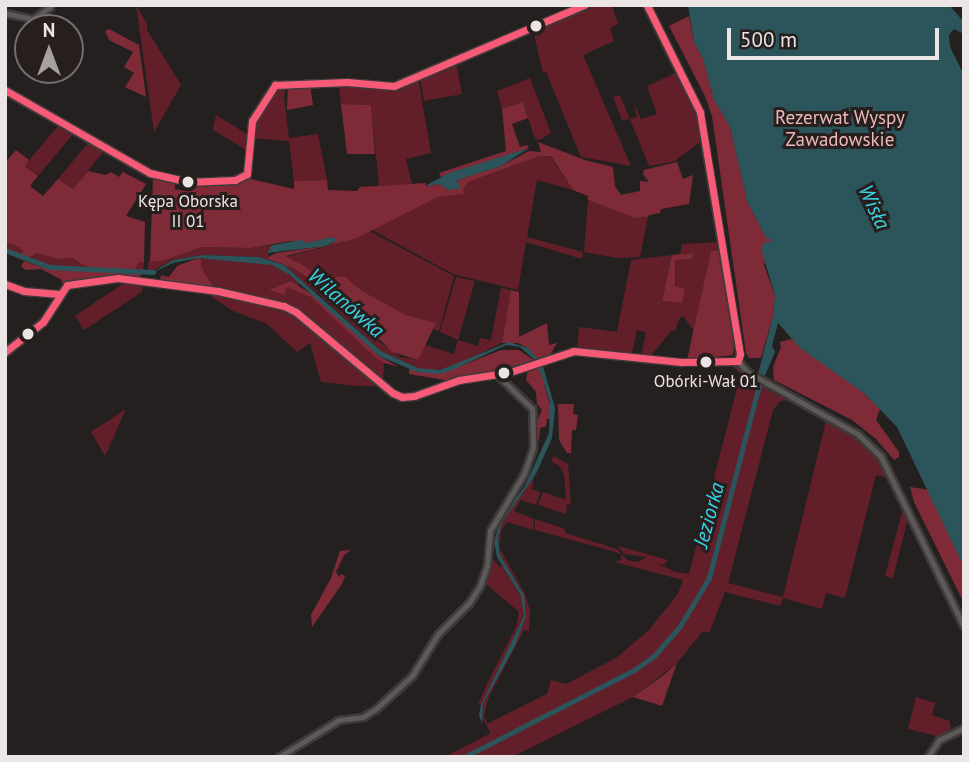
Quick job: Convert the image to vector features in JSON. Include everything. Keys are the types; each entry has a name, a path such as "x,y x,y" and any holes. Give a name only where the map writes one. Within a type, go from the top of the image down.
{"street":[{"path":"5,90 150,173 188,182 240,179 248,170 254,116 275,85 346,82 394,86 585,5"},
{"path":"647,5 700,112 740,355 738,361"},
{"path":"5,13 33,19 50,7"},
{"path":"5,352 43,322 64,287 75,282 130,278 284,306 393,393 402,397 414,396 459,380 496,375 574,351 681,362 738,361 770,385 858,434 881,456 964,626"},
{"path":"5,284 24,291 59,294"},
{"path":"279,757 339,720 363,717 376,709 412,676 438,634 468,603 480,586 486,570 489,531 524,474 533,448 532,409 496,375"},
{"path":"928,757 939,740 964,727"}],"shaded area":[{"path":"136,5 147,24 147,30 181,85 154,132"},
{"path":"588,5 612,5 618,24 610,28 614,41 583,55 631,166 581,157 546,72 543,73 533,30"},
{"path":"689,16 694,42 703,59 714,99 730,127 747,201 763,232 775,240 764,265 775,296 773,316 761,358 749,358 746,353 712,116 705,96 669,26"},
{"path":"109,29 139,45 146,97 125,87 134,73 124,67 133,52 109,40 105,31"},
{"path":"456,62 462,94 424,101 420,77"},
{"path":"680,71 697,105 703,140 673,162 649,166 630,119 637,117 634,103 641,119 657,114 647,86"},
{"path":"418,77 431,153 406,159 412,184 379,186 371,105 341,104 339,85 352,83 386,89"},
{"path":"530,78 551,133 540,140 535,139 523,102 502,109 497,91"},
{"path":"286,84 284,97 289,138 318,134 327,180 294,181 289,141 252,138 254,119 275,87"},
{"path":"288,85 310,85 313,105 287,110"},
{"path":"620,95 630,119 622,120 613,97"},
{"path":"523,102 528,118 512,124 520,147 527,145 529,148 441,177 439,173 506,151 502,109"},
{"path":"341,104 371,105 375,154 347,154"},
{"path":"216,115 250,136 248,151 213,130"},
{"path":"60,124 74,133 38,176 25,165"},
{"path":"89,142 104,151 73,189 58,179"},
{"path":"538,142 585,160 613,167 615,186 621,195 640,191 640,181 649,182 643,174 644,170 677,162 683,179 693,175 689,204 661,209 660,213 648,217 635,218 588,200 588,196 573,190 551,156 540,156 468,182 463,190 465,194 438,197 355,239 286,256 331,281 336,277 345,277 362,291 406,315 436,323 418,360 392,352 338,298 293,268 266,258 276,253 326,246 335,242 332,237 307,243 290,241 251,248 202,247 165,260 150,262 153,177 175,182 175,189 185,191 186,183 247,178 294,189 294,181 327,180 328,190 357,191 360,187 426,183 425,186 439,184 449,190 460,179 501,166 529,151 541,152"},
{"path":"16,150 29,160 25,166 38,176 30,186 43,196 58,179 73,189 88,171 106,175 111,172 119,177 123,172 146,184 126,216 145,222 144,262 139,262 134,270 87,267 72,258 59,259 36,253 29,258 21,255 23,251 19,247 5,242 5,163"},
{"path":"540,156 550,156 573,190 537,180 527,237 583,252 582,259 526,242 518,290 453,274 372,230 438,197 464,194 463,190 468,182"},
{"path":"588,200 635,218 648,217 640,257 618,258 584,252"},
{"path":"369,231 454,276 439,331 433,329 435,323 406,315 336,277 331,281 286,257 355,239"},
{"path":"5,242 19,247 29,258 36,253 59,259 72,258 78,262 144,262 143,274 45,269 5,253"},
{"path":"720,242 721,250 711,251 694,331 684,317 680,317 675,331 671,331 650,357 641,357 646,332 637,330 631,356 577,350 579,327 617,332 631,260 672,255 662,301 676,302 675,260 682,260 692,253 680,254 682,244"},
{"path":"272,245 267,258 293,268 338,298 363,319 374,338 400,357 418,360 425,345 454,354 458,340 478,346 480,338 491,340 501,288 511,290 502,343 453,366 437,370 421,369 381,351 319,294 278,263 259,257 204,255 173,260 148,273 148,262 165,260 202,247 251,248"},
{"path":"722,250 736,343 733,355 687,360 711,251"},
{"path":"693,253 692,259 675,260 675,286 685,289 682,303 662,301 672,255"},
{"path":"201,259 262,262 283,269 300,284 271,288 285,295 287,287 296,289 311,297 384,363 383,380 289,306 214,289 201,266"},
{"path":"201,259 201,266 214,289 160,280 161,275 169,277 177,266"},
{"path":"24,261 45,269 141,274 140,277 71,281 62,286 62,280 41,269 26,270 21,266"},
{"path":"456,277 475,281 458,340 440,332"},
{"path":"130,279 143,281 142,292 84,330 75,316"},
{"path":"291,281 317,298 379,356 399,367 384,363 374,356 311,297 287,287 285,295 269,290"},
{"path":"202,290 290,310 380,384 359,386 321,382 310,343 297,352 267,324 233,311"},
{"path":"511,290 519,292 519,337 547,323 549,345 557,343 549,357 539,360 528,348 518,343 502,343"},
{"path":"791,339 852,382 880,409 876,420 899,452 899,457 894,460 876,439 852,420 774,380 773,367 781,347 780,342"},
{"path":"501,350 519,350 535,361 512,370 450,381 409,374 409,369 440,374"},
{"path":"734,362 748,379 754,379 769,391 774,390 789,400 780,401 773,410 728,583 783,597 826,421 856,435 881,458 892,479 876,475 845,598 826,593 822,609 783,598 780,606 725,592 709,633 703,631 677,663 633,697 512,757 444,757 491,733 482,718 483,704 515,646 526,616 522,591 500,555 499,547 524,592 530,610 529,631 524,630 488,699 484,716 487,724 547,694 551,680 566,684 616,658 648,631 678,594 683,580 615,562 621,560 621,554 535,530 535,519 565,529 565,533 617,549 627,560 638,562 646,557 624,554 618,546 668,560 664,565 658,564 689,574 738,385 740,373 733,367"},
{"path":"539,367 551,408 550,419 547,419 546,426 540,428 539,442 535,426 542,410 537,404 536,392 526,380 528,370"},
{"path":"558,404 574,404 573,414 578,415 576,430 572,430 571,453 567,453 559,440"},
{"path":"126,409 105,456 91,432"},
{"path":"554,456 568,464 571,505 567,504 566,514 538,505 543,492 566,500 564,474 559,466 551,461"},
{"path":"534,477 532,489 540,492 536,505 521,500 514,511 534,519 533,530 507,522 502,529 499,547 498,538 502,523"},
{"path":"910,487 929,490 964,567 964,603 914,502"},
{"path":"904,504 909,514 893,578 885,576"},
{"path":"351,550 344,555 336,572 339,577 341,574 345,576 342,584 312,627 311,615 331,578 340,551"},
{"path":"489,555 502,566 521,596 524,616 481,705 478,704 516,627 519,612 483,581"},
{"path":"677,663 662,706 633,697 665,674"},
{"path":"916,697 935,703 932,715 950,721 951,730 941,737 908,729"}],"water":[{"name":"Rezerwat Wyspy Zawadowskie","path":"688,5 949,5 964,22 964,34 954,29 949,35 950,47 964,75 964,567 897,427 865,394 800,348 778,323 772,346 775,352 764,378 758,374 773,316 775,296 761,248 764,243 774,240 766,238 747,201 730,127 714,100 703,59 694,42"},
{"path":"529,148 501,166 460,179 457,181 461,188 449,190 439,184 425,186 449,173"},
{"path":"332,237 337,240 326,246 267,253 272,245 302,240 307,243"},
{"path":"204,255 259,257 284,265 381,351 418,368 440,370 509,342 528,348 539,360 536,361 520,347 506,345 450,371 440,374 417,372 379,356 290,275 272,265 198,258 173,263 148,275 173,260"},
{"path":"542,363 555,408 552,438 536,474 502,523 498,538 500,555 524,595 526,616 515,646 483,704 482,724 479,715 481,705 524,616 521,596 497,557 494,543 500,520 525,486 549,433 550,402 538,365"}],"waterway":[{"name":"Wilanówka","path":"5,250 49,267 153,272"},
{"name":"Jeziorka","path":"464,757 634,670 654,656 680,626 709,578 761,377"}],"transit line":[{"path":"5,90 150,173 188,182 235,180 247,174 252,121 275,85 347,82 394,86 584,5"},
{"path":"5,352 43,322 67,285 118,278 218,291 284,306 296,312 393,393 402,397 414,396 459,380 510,372 574,351 681,362 738,361 740,354 700,112 647,5"},
{"path":"5,284 24,291 59,294"}],"place":[{"name":"Kępa Oborska II 01","path":"188,182"},
{"name":"Obórki-Wał 01","path":"706,362"}],"water label":[{"name":"Wisła","path":"874,207"}]}
